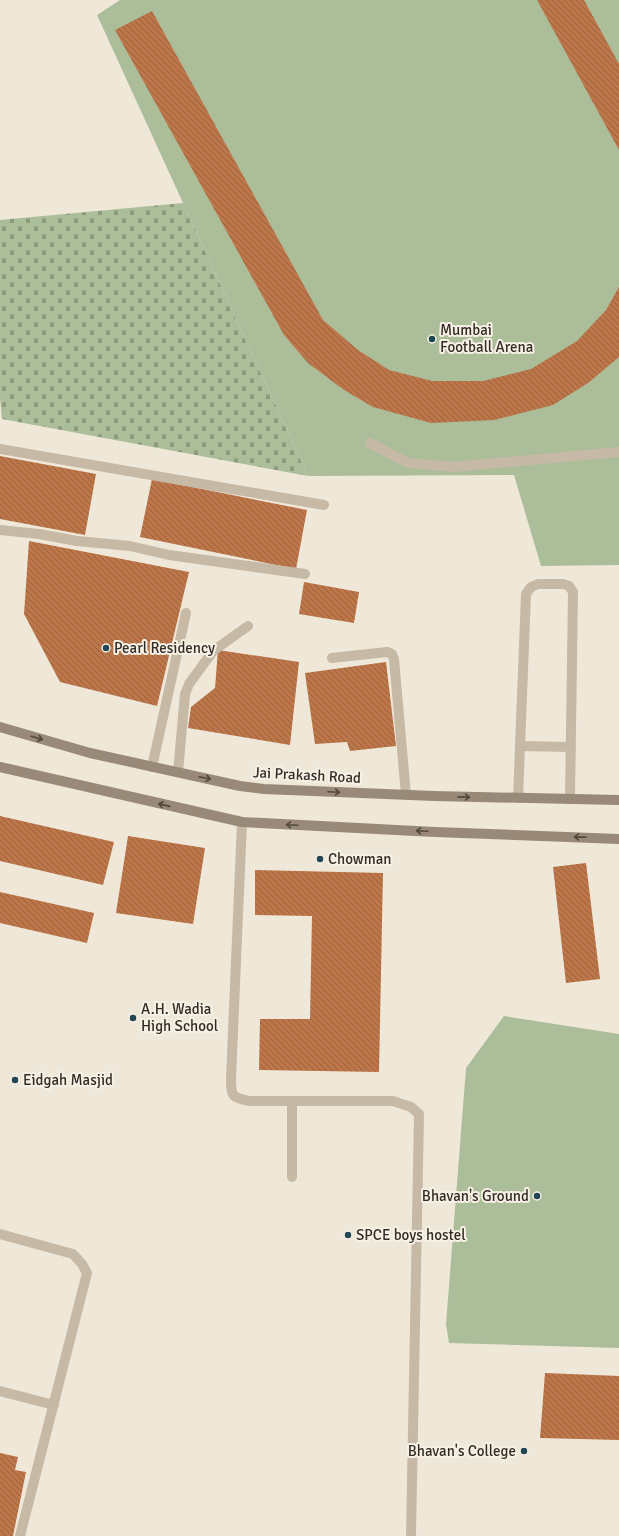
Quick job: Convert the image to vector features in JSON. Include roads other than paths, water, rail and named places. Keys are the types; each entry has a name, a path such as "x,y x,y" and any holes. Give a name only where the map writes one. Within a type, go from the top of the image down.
{"main road":[{"name":"Jai Prakash Road","path":"0,728 90,753 240,786 264,789 406,795 619,800"},
{"path":"0,767 242,822 435,832 619,839"}],"street":[{"path":"370,443 408,463 453,467 619,452"},
{"path":"0,449 324,505"},
{"path":"0,530 39,534 77,541 130,546 169,555 305,574"},
{"path":"518,798 526,594 531,587 538,584 563,584 569,586 573,592 570,799"},
{"path":"152,767 186,613"},
{"path":"178,772 185,694 189,684 213,651 248,626"},
{"path":"332,658 387,652 392,654 395,667 406,795"},
{"path":"520,746 571,747"},
{"path":"242,822 231,1090 236,1098 250,1101 393,1102 411,1107 419,1114 411,1536"},
{"path":"292,1101 292,1177"},
{"path":"0,1234 73,1254 87,1273 20,1536"},
{"path":"0,1391 54,1405"}],"place":[{"name":"Mumbai Football Arena","path":"432,339"},
{"name":"Pearl Residency","path":"106,648"},
{"name":"Chowman","path":"320,859"},
{"name":"A.H. Wadia High School","path":"133,1018"},
{"name":"Eidgah Masjid","path":"15,1080"},
{"name":"Bhavan's Ground","path":"537,1196"},
{"name":"SPCE boys hostel","path":"348,1235"},
{"name":"Bhavan's College","path":"524,1451"}]}
